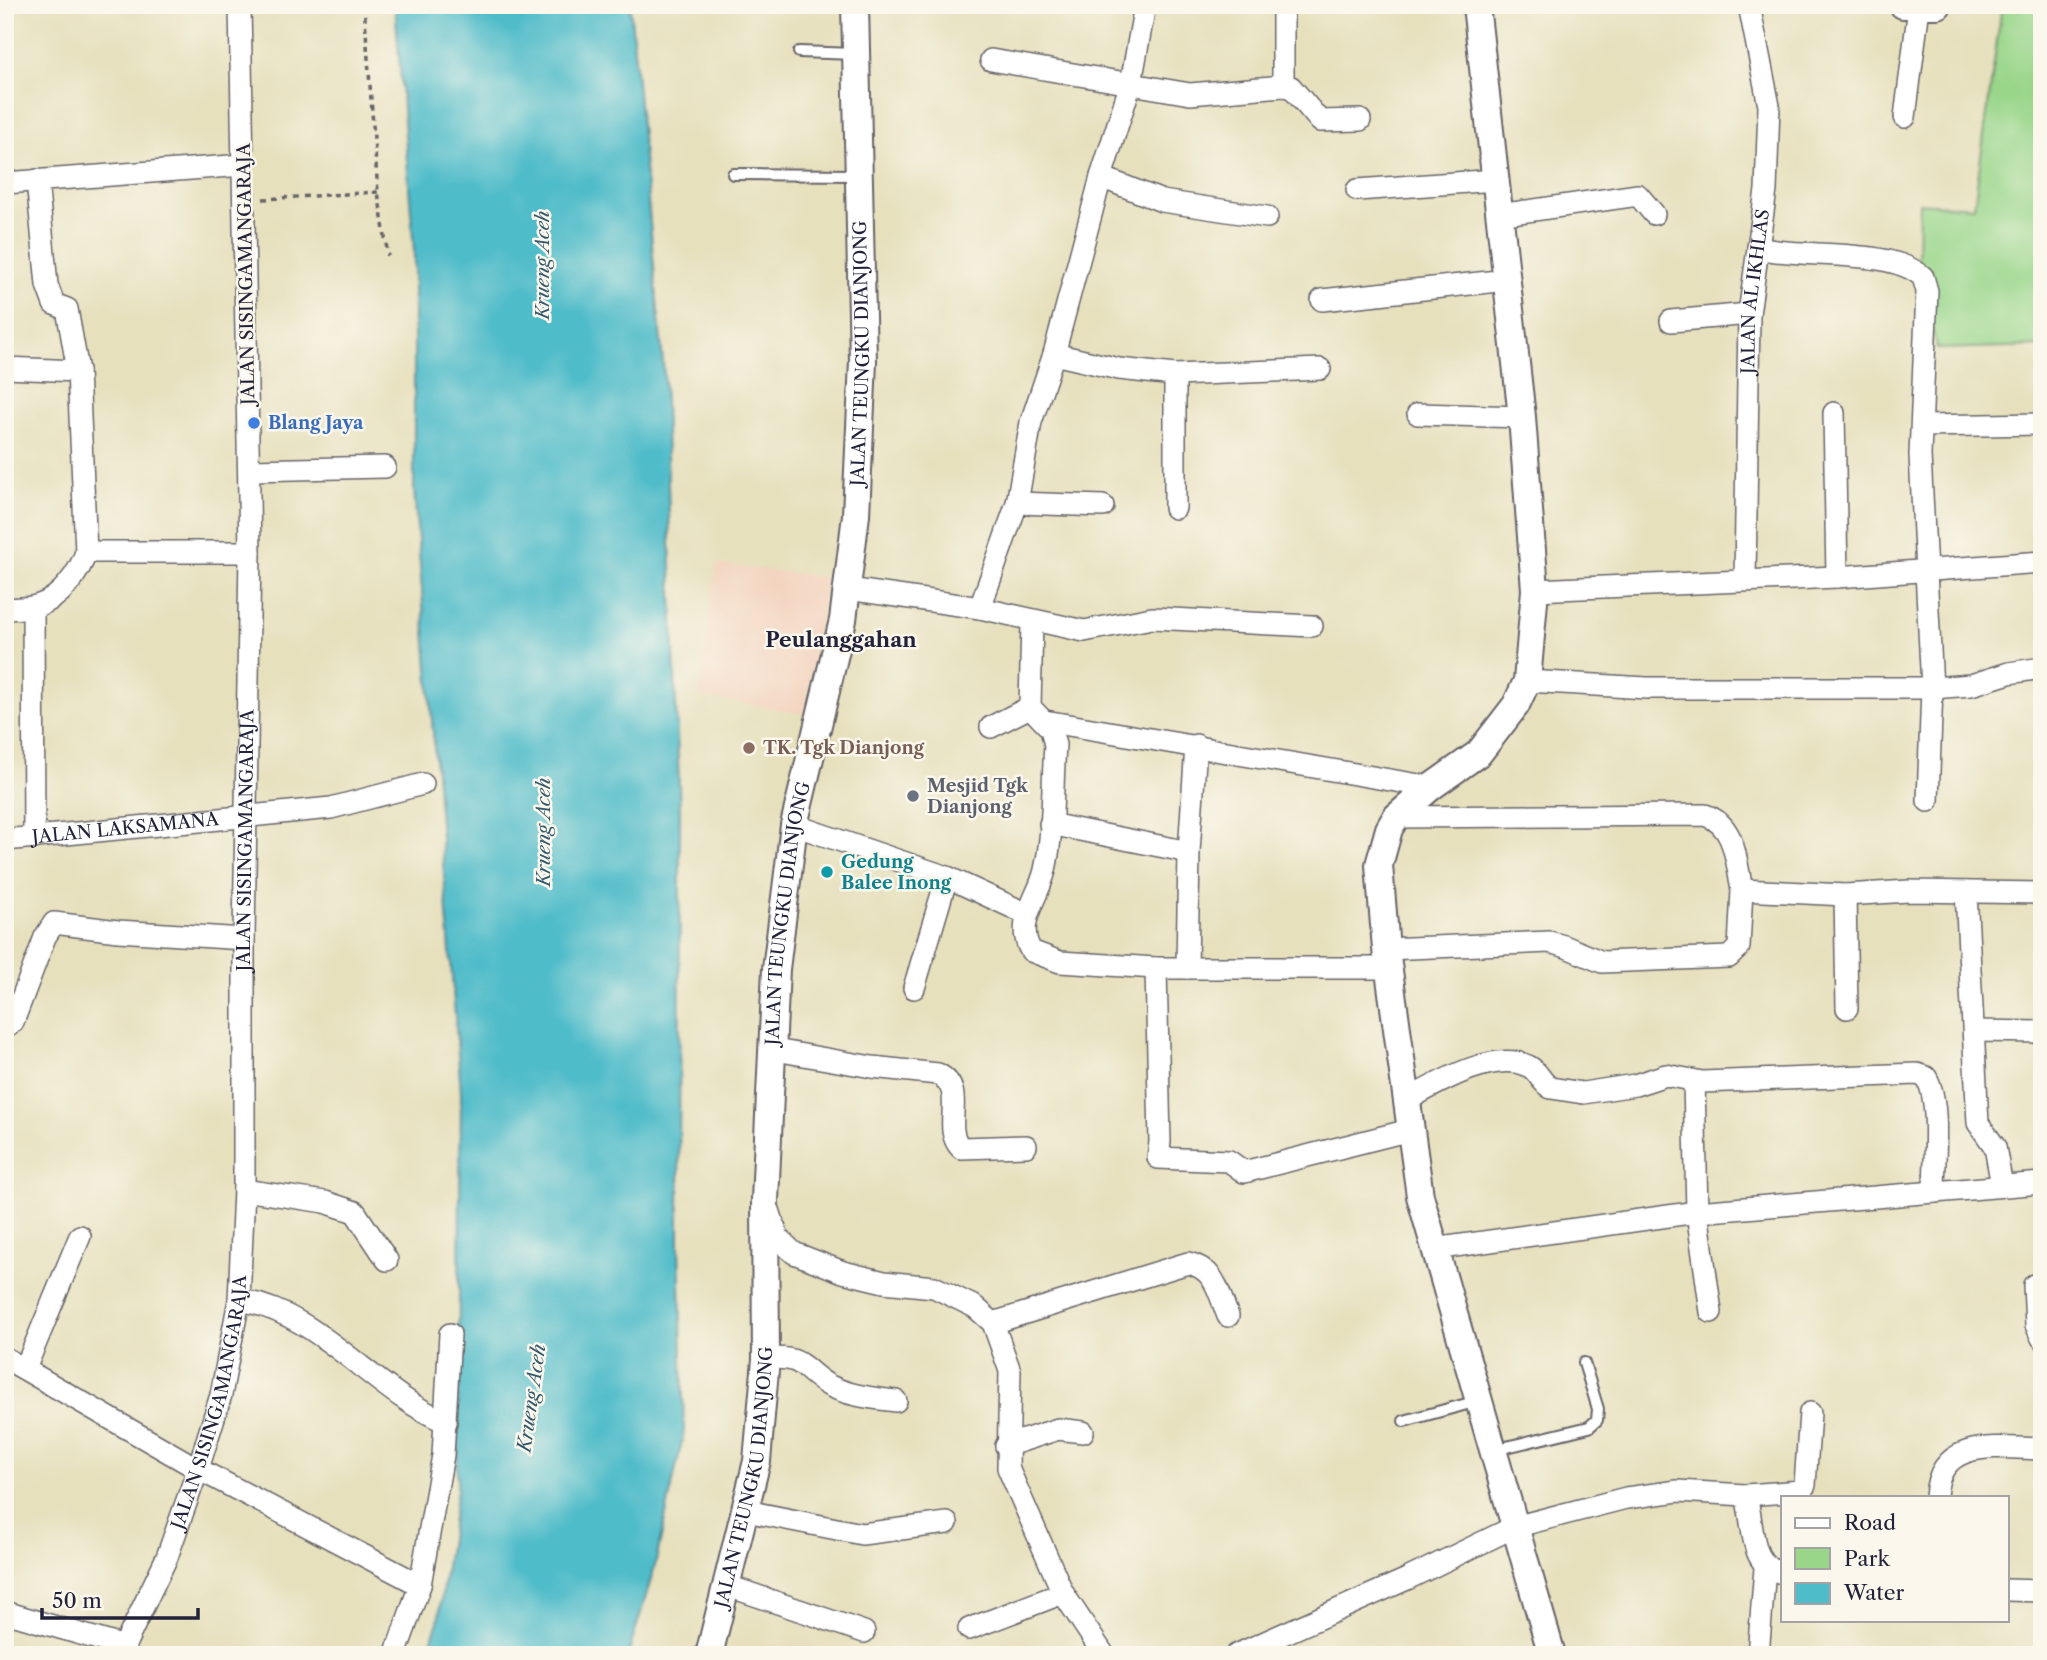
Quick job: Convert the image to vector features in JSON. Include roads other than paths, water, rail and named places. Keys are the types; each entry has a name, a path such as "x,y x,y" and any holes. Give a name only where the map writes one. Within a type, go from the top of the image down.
{"street":[{"name":"JALAN SISINGAMANGARAJA","path":"123,1651 167,1557 198,1469 221,1395 239,1300 244,1190 244,939 250,552 240,5"},
{"name":"JALAN TEUNGKU DIANJONG","path":"709,1655 757,1461 766,1359 765,1200 775,1049 776,969 794,825 848,589 857,502 863,361 855,5"},
{"path":"980,608 1017,503 1031,422 1054,354 1101,177 1131,83 1145,5"},
{"path":"1283,5 1283,86"},
{"path":"1476,5 1522,417 1535,590 1527,681 1516,705 1479,753 1431,787 1396,817 1379,865 1387,958 1420,1196 1491,1451 1552,1655"},
{"name":"JALAN AL IKHLAS","path":"1745,580 1749,314 1766,190 1769,106 1749,5"},
{"path":"1905,117 1920,6"},
{"path":"991,60 1190,94 1291,87 1320,121 1360,120"},
{"path":"5,183 244,165"},
{"path":"1101,177 1162,201 1267,217"},
{"path":"5,609 33,607 57,594 78,570 86,552 78,371 67,309 54,304 47,285 37,180"},
{"path":"1357,190 1496,180"},
{"path":"1499,215 1638,195 1654,214"},
{"path":"1758,248 1780,253 1899,262 1923,277 1927,291 1920,455 1932,688 1928,801"},
{"path":"1322,300 1507,280"},
{"path":"1671,321 1749,314"},
{"path":"1054,354 1119,369 1175,375 1320,369"},
{"path":"5,368 78,371"},
{"path":"1175,375 1175,508"},
{"path":"1834,413 1837,577"},
{"path":"1419,414 1522,417"},
{"path":"1923,426 2042,424"},
{"path":"250,470 385,467"},
{"path":"1017,503 1103,506"},
{"path":"86,552 250,552"},
{"path":"1535,590 1837,577 2042,562"},
{"path":"848,589 980,608 1084,631 1152,618 1312,626"},
{"path":"33,607 34,838"},
{"path":"1032,621 1038,714 1053,735 1055,745 1045,872 1027,914 1026,942 1031,951 1041,957 1060,962 1187,968 1387,958 1549,943 1564,946 1602,962 1729,957 1739,947 1742,890 1728,830 1718,819 1705,815 1396,817"},
{"path":"1527,681 1647,688 1932,688 1971,685 2010,673 2042,668"},
{"path":"990,727 1038,714 1431,787"},
{"path":"1187,968 1189,852 1196,745"},
{"name":"JALAN LAKSAMANA","path":"5,840 331,808 423,784"},
{"path":"1050,824 1189,852"},
{"path":"794,825 947,877 1027,914"},
{"path":"914,988 947,877"},
{"path":"1742,890 1845,895 1909,891 2042,893"},
{"path":"1966,892 1978,1123 1995,1147 2002,1186"},
{"path":"1845,895 1847,1008"},
{"path":"5,1027 13,1022 45,937 54,923 118,931 244,939"},
{"path":"1156,968 1158,1158 1229,1161 1244,1172 1410,1130"},
{"path":"1974,1031 2042,1032"},
{"path":"775,1049 873,1067 938,1074 946,1078 954,1092 953,1132 961,1148 1026,1146"},
{"path":"1407,1100 1440,1082 1482,1065 1506,1062 1531,1066 1551,1088 1583,1093 1635,1085 1667,1075 1694,1081 1917,1074 1926,1076 1933,1102 1934,1192"},
{"path":"1694,1081 1697,1212 1711,1312"},
{"path":"1434,1249 1697,1212 2042,1183"},
{"path":"244,1190 326,1202 355,1212 387,1260"},
{"path":"765,1200 778,1238 794,1253 843,1272 884,1282 934,1287 975,1307 993,1323 1010,1371 1010,1427 1006,1446 1008,1468 1063,1593 1104,1655"},
{"path":"25,1369 80,1236"},
{"path":"993,1323 1188,1263 1201,1266 1211,1273 1228,1316"},
{"path":"2034,1284 2036,1325 2042,1338"},
{"path":"239,1300 275,1308 309,1329 418,1410 446,1422"},
{"path":"395,1655 420,1585 446,1422 450,1334"},
{"path":"5,1358 198,1469 420,1585"},
{"path":"766,1359 796,1360 826,1384 852,1395 896,1401"},
{"path":"1236,1655 1407,1579 1514,1527 1626,1498 1678,1491 1745,1495 1801,1491 1805,1485 1810,1413"},
{"path":"1006,1446 1058,1429 1083,1432"},
{"path":"1936,1496 1948,1463 1961,1453 1974,1448 2042,1449"},
{"path":"1745,1495 1758,1558 1774,1570 1758,1655"},
{"path":"746,1511 862,1534 947,1523"},
{"path":"728,1586 864,1632"},
{"path":"2008,1590 2042,1591"},
{"path":"969,1629 1063,1593"},
{"path":"5,1612 123,1651"}],"lane":[{"path":"799,52 855,54"},
{"path":"733,174 858,175"},
{"path":"1491,1451 1589,1427 1597,1420 1598,1409 1584,1363"},
{"path":"1404,1421 1478,1401"}],"water":[{"name":"Krueng Aceh","path":"395,5 630,5 664,374 680,814 679,1245 684,1431 655,1566 628,1655 426,1655 438,1622 457,1490 461,1093 414,489 414,251"}],"place":[{"name":"Blang Jaya","path":"254,423"},
{"name":"TK. Tgk Dianjong","path":"749,748"},
{"name":"Mesjid Tgk Dianjong","path":"913,796"},
{"name":"Gedung Balee Inong","path":"827,872"}],"district":[{"name":"Peulanggahan","path":"841,640"}]}
